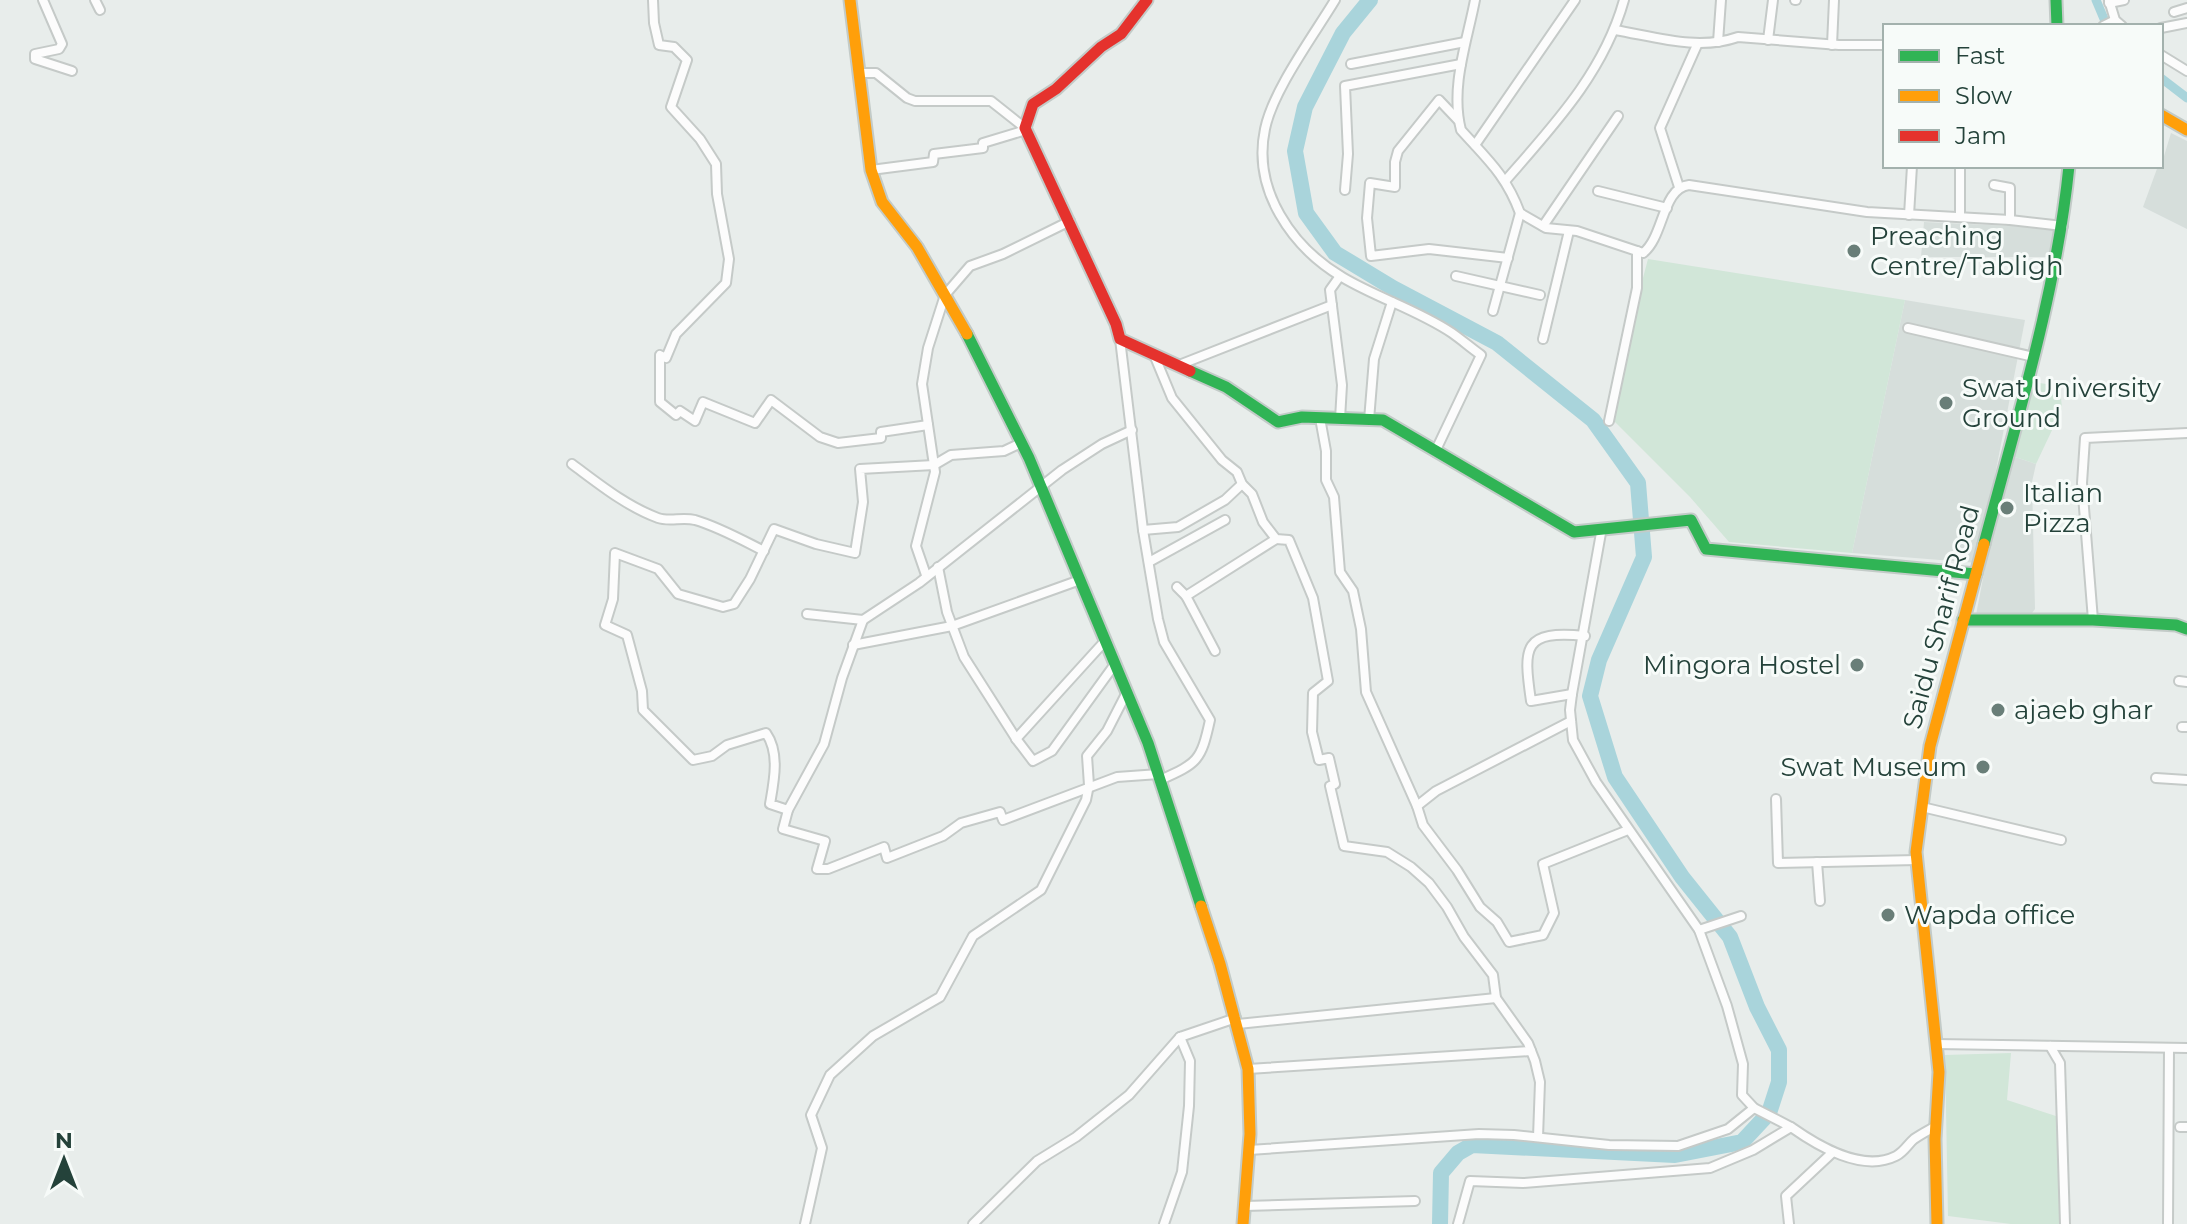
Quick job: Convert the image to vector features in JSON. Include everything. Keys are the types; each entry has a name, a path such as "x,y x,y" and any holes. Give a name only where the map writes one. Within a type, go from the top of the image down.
{"main road":[{"path":"850,0 871,170 882,202 917,247 945,295 977,352 1021,443 1160,777 1237,1021 1248,1069 1249,1150 1243,1224"},
{"path":"1147,0 1121,34 1101,47 1056,89 1033,104 1026,129 1070,221 1120,339 1226,387 1278,422 1302,417 1383,420 1574,532 1601,533 1666,519 1691,520 1706,549 1976,574"},
{"path":"2055,0 2056,24"},
{"path":"2163,116 2187,130"},
{"path":"2034,358 2063,226 2070,168"},
{"path":"2034,358 2067,227 2070,168"},
{"name":"Saidu Sharif Road","path":"1937,1224 1939,1072 1917,860 1922,807 1930,746 2034,358"},
{"path":"1963,620 2093,620 2176,625 2187,629"}],"street":[{"path":"43,0 62,44 59,49 35,54 35,59 72,71"},
{"path":"95,0 100,10"},
{"path":"653,0 659,45 674,47 687,60 671,107 700,139 716,164 717,194 729,259 726,283 676,334 666,358 660,355 660,402 676,415 680,411 695,421 703,402 755,423 771,400 820,437 838,443 881,438 881,432 928,425"},
{"path":"1335,0 1283,87 1265,128 1263,152 1268,186 1284,224 1314,258 1340,276 1450,332 1481,355 1435,452"},
{"path":"1475,0 1461,64 1458,120 1461,130 1506,180 1520,213 1543,226 1577,231 1643,253 1651,247 1672,194 1679,187 1695,186 1867,212 2063,226"},
{"path":"1475,145 1575,0"},
{"path":"1506,180 1598,66 1615,30 1624,0"},
{"path":"1718,42 1721,0"},
{"path":"1768,40 1773,0"},
{"path":"1832,45 1834,0"},
{"path":"2117,22 2109,2 2124,0"},
{"path":"2174,12 2187,8"},
{"path":"2163,28 2187,23"},
{"path":"1615,30 1697,45 1738,37 1832,45 1883,45"},
{"path":"1351,64 1465,42"},
{"path":"1679,187 1660,128 1697,45"},
{"path":"2163,56 2186,68"},
{"path":"1345,190 1348,154 1345,86 1461,64"},
{"path":"858,73 876,73 901,94 915,101 991,101 1026,129"},
{"path":"1458,120 1439,100 1398,151 1395,187 1370,183 1367,218 1371,256 1429,249 1508,258"},
{"path":"1543,226 1618,116"},
{"path":"871,170 933,162 934,154 983,148 983,143 1026,129"},
{"path":"1909,215 1912,168"},
{"path":"1960,168 1960,217"},
{"path":"1994,185 2010,188 2010,220"},
{"path":"1598,191 1667,208"},
{"path":"1493,311 1520,213"},
{"path":"926,575 916,546 935,472 922,384 928,348 945,295 970,266 1003,254 1070,221"},
{"path":"1543,339 1569,231"},
{"path":"1609,421 1637,288 1637,251"},
{"path":"1340,276 1330,290 1342,385 1340,419"},
{"path":"1456,276 1540,295"},
{"path":"1369,420 1374,359 1392,302"},
{"path":"1179,365 1332,305"},
{"path":"1908,328 2034,358"},
{"path":"863,620 824,744 788,810 783,829 825,841 817,869 828,869 884,847 887,858 943,836 961,823 1000,812 1003,820 1117,777 1160,777 1194,765 1205,743 1210,720 1164,642 1143,530 1120,339"},
{"path":"1155,357 1172,398 1222,460 1237,472 1242,484 1252,494 1263,522 1276,539"},
{"path":"1320,418 1326,451 1326,480 1334,497 1340,572 1353,591 1363,645 1366,692 1423,825 1480,907 1497,922 1509,942 1543,935 1554,913 1543,864 1628,830"},
{"path":"807,614 863,620 888,605 1062,470 1102,444 1132,430"},
{"path":"2093,620 2082,483 2085,438 2187,433"},
{"path":"788,810 770,804 774,743 766,733 727,745 712,756 693,760 643,710 642,691 627,635 605,625 613,599 615,553 658,569 678,594 723,607 734,604 774,529 816,544 855,553 863,502 860,469 934,465 951,455 1004,451 1021,443"},
{"path":"572,464 613,495 653,516 664,520 678,517 697,521 764,551"},
{"path":"1143,530 1178,527 1225,500 1242,484"},
{"path":"1149,562 1225,520"},
{"path":"1601,533 1585,636 1572,694 1573,740 1596,782 1699,930 1727,1006 1743,1064 1742,1095 1754,1109 1791,1127 1815,1144 1865,1160 1888,1160 1936,1126"},
{"path":"1186,596 1276,539 1289,540 1313,598 1328,681 1313,693 1312,732 1319,760 1329,758 1335,784 1330,786 1344,846 1387,852 1411,867 1429,883 1493,975 1496,998 1531,1051 1540,1082 1538,1137"},
{"path":"938,567 952,626 964,657 1033,761 1052,751 1115,664"},
{"path":"853,645 952,626 1080,580"},
{"path":"1177,587 1186,596 1215,651"},
{"path":"1572,694 1531,701 1526,663 1529,648 1540,637 1561,634 1585,636"},
{"path":"1016,739 1105,641"},
{"path":"805,1224 822,1148 811,1115 830,1075 873,1036 940,997 973,936 1041,890 1086,800 1089,785 1087,756 1107,731 1127,692"},
{"path":"1417,806 1436,791 1571,721"},
{"path":"2156,778 2187,780"},
{"path":"1776,799 1778,863 1917,860"},
{"path":"1922,807 2061,840"},
{"path":"1817,862 1820,901"},
{"path":"1699,930 1741,916"},
{"path":"973,1224 1037,1161 1076,1137 1129,1095 1180,1037 1237,1021 1496,998"},
{"path":"1164,1224 1182,1172 1189,1106 1190,1061 1180,1037"},
{"path":"1936,1044 2187,1048"},
{"path":"2050,1046 2060,1063 2065,1224"},
{"path":"2168,1224 2169,1048"},
{"path":"1248,1069 1531,1051"},
{"path":"1249,1150 1479,1134 1609,1145 1678,1146 1728,1129 1754,1109"},
{"path":"1458,1224 1470,1181 1523,1183 1710,1168 1753,1150 1791,1127"},
{"path":"1789,1224 1786,1196 1833,1152"},
{"path":"1245,1206 1415,1201"}],"shaded area":[{"path":"2171,133 2187,141 2187,229 2143,207 2157,168 2163,168"},
{"path":"1924,222 2057,228 2055,257 1921,257"},
{"name":"Swat University Ground","path":"1905,300 2025,320 1978,563 1852,553"},
{"path":"2012,456 2036,464 2032,482 2035,609 2032,613 1976,615 2003,474"}],"green space":[{"path":"1648,259 1905,300 1852,553 1729,542 1690,497 1607,414"},
{"path":"2033,382 2060,386 2062,409 2036,464 2012,456"},
{"path":"2011,1053 2007,1100 2062,1118 2059,1224 2011,1224 1948,1216 1945,1055"}],"waterway":[{"path":"1370,0 1343,33 1305,107 1295,151 1306,213 1335,253 1393,288 1497,343 1593,420 1638,483 1644,557 1599,660 1590,696 1615,777 1682,877 1730,937 1757,1007 1779,1050 1779,1082 1769,1113 1742,1142 1675,1155 1472,1145 1458,1153 1441,1173 1440,1224"},
{"path":"2096,0 2106,24"},
{"path":"2163,80 2187,98"}],"traffic: fast":[{"path":"2056,0 2057,24"},
{"path":"1984,544 2045,309 2069,168"},
{"path":"967,334 1029,458 1148,743 1201,906"},
{"path":"1190,371 1226,387 1278,422 1302,417 1383,420 1574,532 1691,520 1706,549 1976,574"},
{"path":"1963,620 2093,620 2176,625 2187,629"}],"traffic: slow":[{"path":"850,0 871,170 882,202 917,247 967,334"},
{"path":"2163,116 2187,130"},
{"path":"1937,1224 1935,1139 1939,1072 1916,852 1930,746 1984,544"},
{"path":"1201,906 1248,1069 1250,1134 1243,1224"}],"traffic: jam":[{"path":"1147,0 1121,34 1101,47 1056,89 1033,104 1025,128 1116,324 1120,339 1190,371"}],"place":[{"name":"Preaching Centre/Tabligh","path":"1854,251"},
{"name":"Swat University Ground","path":"1946,403"},
{"name":"Italian Pizza","path":"2007,508"},
{"name":"Mingora Hostel","path":"1857,665"},
{"name":"ajaeb ghar","path":"1998,710"},
{"name":"Swat Museum","path":"1983,767"},
{"name":"Wapda office","path":"1888,915"}]}
